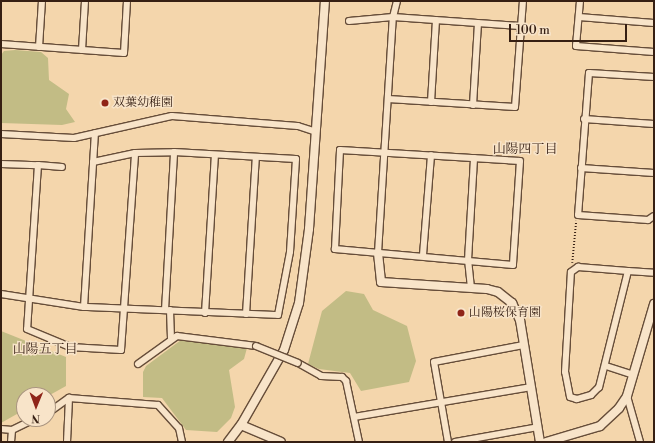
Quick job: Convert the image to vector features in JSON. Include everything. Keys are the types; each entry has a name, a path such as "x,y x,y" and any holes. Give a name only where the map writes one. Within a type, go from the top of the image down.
{"street":[{"path":"39,47 42,1"},
{"path":"82,50 85,1"},
{"path":"1,44 124,53 127,1"},
{"path":"228,442 241,425 284,350 300,303 309,229 325,1"},
{"path":"397,1 394,17 378,253 381,282 471,288 498,292 512,303 520,320 540,442"},
{"path":"388,99 515,107 523,1"},
{"path":"580,1 576,46 654,52"},
{"path":"349,21 394,17 520,26"},
{"path":"579,17 654,23"},
{"path":"431,102 436,20"},
{"path":"473,105 478,23"},
{"path":"654,77 589,73 584,119 578,216 648,220 654,217"},
{"path":"1,134 74,138 172,116 298,126 316,132"},
{"path":"584,119 654,124"},
{"path":"84,307 95,133"},
{"path":"340,150 431,155 520,161 513,265 423,255 335,249 340,150"},
{"path":"1,294 29,296 84,307 278,315 287,279 296,159 174,152 134,153 93,162"},
{"path":"171,338 167,310 174,152"},
{"path":"38,165 27,329 70,347 121,350 134,153"},
{"path":"205,313 215,154"},
{"path":"423,255 431,155"},
{"path":"246,314 256,157"},
{"path":"471,288 468,260 474,158"},
{"path":"1,164 62,167"},
{"path":"581,168 654,173"},
{"path":"628,271 606,366 599,387 591,395 577,399 570,397 565,372 574,268 628,271 654,273"},
{"path":"546,442 562,440 600,426 627,396 654,304"},
{"path":"138,364 171,338 207,338 256,346 298,363 321,376 342,377 346,381 359,442"},
{"path":"448,442 434,362 523,345"},
{"path":"606,366 633,375"},
{"path":"354,417 531,387"},
{"path":"627,396 640,442"},
{"path":"67,442 69,398"},
{"path":"56,407 69,398 158,405 179,428 182,442"},
{"path":"241,425 281,442"},
{"path":"1,429 12,430 18,427"},
{"path":"455,442 538,427"},
{"path":"11,442 12,430"}],"path":[{"path":"574,268 578,216"}],"shaded area":[{"path":"15,50 41,52 48,58 49,80 69,94 66,109 75,122 62,125 1,123 1,55 4,51"},
{"path":"346,291 364,294 373,310 407,326 416,361 409,382 361,391 350,373 319,369 308,364 322,311"},
{"path":"1,331 66,357 66,386 56,392 56,387 16,387 16,415 1,423"},
{"path":"181,340 247,348 244,359 229,370 235,407 231,418 217,432 186,430 162,398 143,397 143,372 146,366"}],"place":[{"name":"双葉幼稚園","path":"105,103"},
{"name":"山陽桜保育園","path":"461,313"}],"district":[{"name":"山陽四丁目","path":"525,149"},
{"name":"山陽五丁目","path":"45,349"}]}
